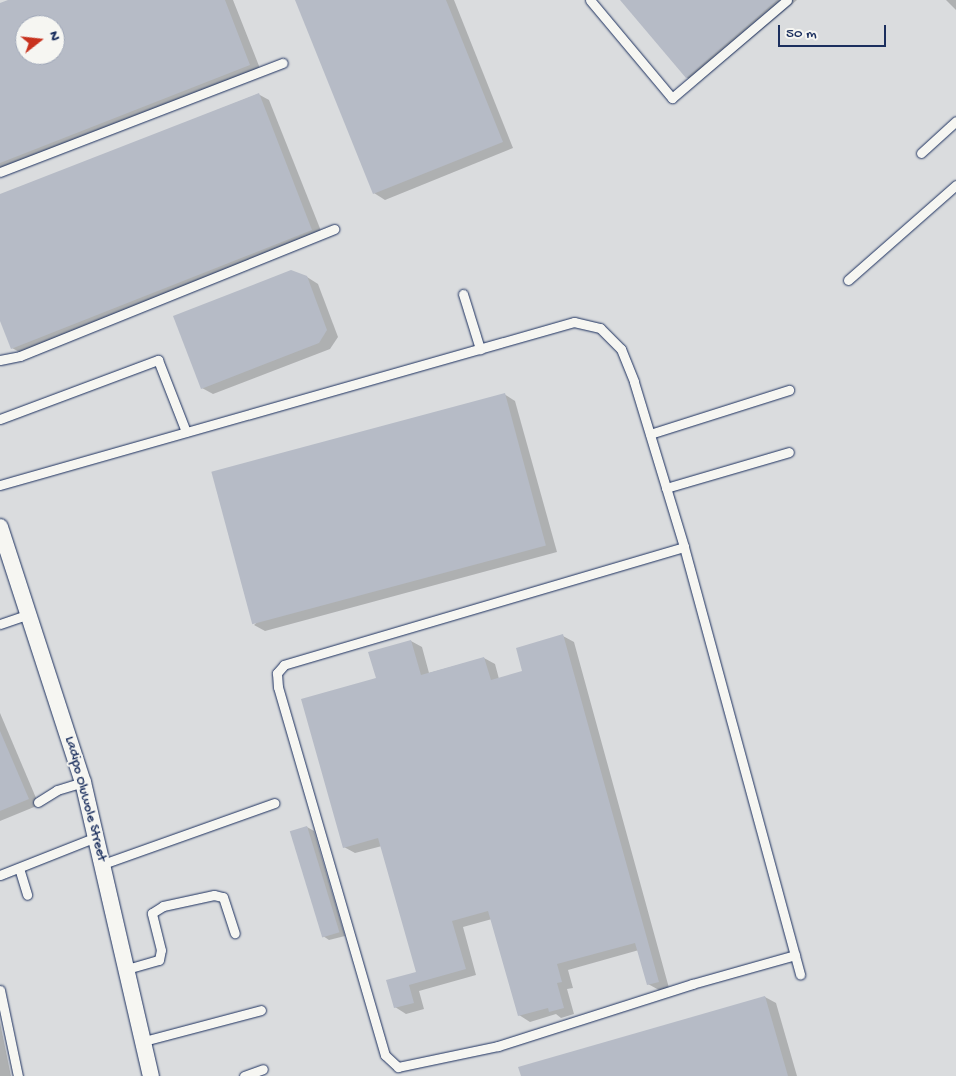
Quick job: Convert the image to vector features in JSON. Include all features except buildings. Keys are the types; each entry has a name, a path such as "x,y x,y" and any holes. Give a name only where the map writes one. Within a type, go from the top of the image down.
{"street":[{"name":"Ladipo Oluwole Street","path":"1,536 29,614 83,782 152,1076"}],"lane":[{"path":"590,0 672,98 787,0"},
{"path":"0,172 283,63"},
{"path":"921,153 956,121"},
{"path":"848,280 956,185"},
{"path":"0,360 20,356 334,229"},
{"path":"463,294 480,349"},
{"path":"0,485 574,322 600,328 622,348 650,434 684,547 800,975"},
{"path":"0,419 158,360 186,432"},
{"path":"650,434 789,390"},
{"path":"666,488 789,452"},
{"path":"684,547 284,665 277,673 278,687 385,1054 398,1067 498,1046 692,984 795,955"},
{"path":"0,624 29,614"},
{"path":"38,802 57,790 83,782"},
{"path":"103,864 274,803"},
{"path":"0,875 96,837"},
{"path":"18,868 27,895"},
{"path":"127,969 159,960 161,950 152,913 163,906 214,895 223,897 236,933"},
{"path":"0,990 18,1076"},
{"path":"144,1041 261,1010"},
{"path":"244,1076 263,1069"}],"shaded area":[{"path":"0,0 956,0 956,1076 0,1076"}]}
